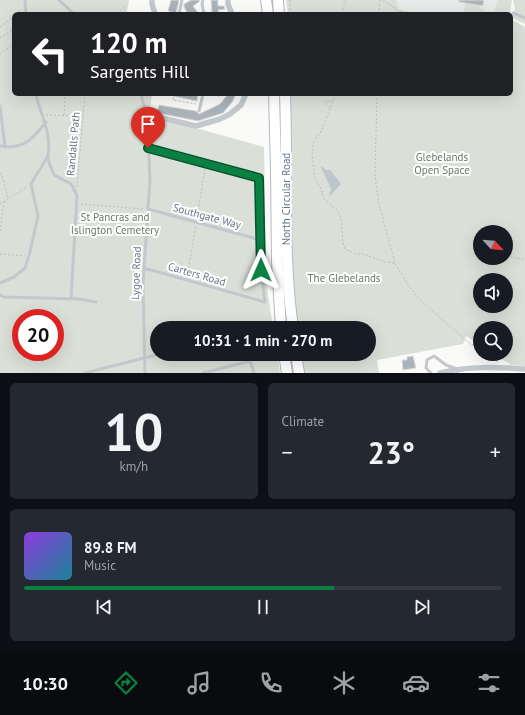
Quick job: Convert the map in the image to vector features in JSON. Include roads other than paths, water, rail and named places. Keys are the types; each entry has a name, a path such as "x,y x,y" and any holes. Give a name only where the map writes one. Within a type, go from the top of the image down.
{"highway":[{"path":"266,0 268,12"},
{"path":"278,0 279,12"},
{"name":"North Circular Road","path":"274,96 277,262 281,321"},
{"name":"North Circular Road","path":"285,96 286,248 292,321"},
{"path":"285,361 287,373"},
{"path":"297,361 299,373"}],"street":[{"path":"152,0 154,12"},
{"path":"228,0 231,12"},
{"path":"158,117 197,124 220,119 230,114 241,105 245,96"},
{"path":"440,373 525,369"}],"lane":[{"path":"25,0 26,12"},
{"path":"59,0 72,12"},
{"path":"179,12 182,0"},
{"path":"203,0 204,12"},
{"path":"513,13 525,18"},
{"path":"37,96 46,122 49,163 54,175 71,184 77,195 71,299"},
{"name":"Lygoe Road","path":"141,96 147,119 150,178 143,290 145,373"},
{"path":"200,111 203,96"},
{"path":"0,106 5,147"},
{"path":"0,146 14,148 25,143 34,136 46,122"},
{"name":"Carters Road","path":"144,268 264,302 261,270 259,178 148,148"},
{"path":"0,283 14,277 25,268 38,216 31,184 48,156"},
{"name":"Southgate Way","path":"148,209 261,240"},
{"path":"0,295 4,297 71,299 96,302"},
{"path":"431,373 426,368 426,360 434,356 446,366 457,371"},
{"path":"85,373 150,357"},
{"path":"203,373 250,361 254,373"}],"park label":[{"name":"Glebelands Open Space","path":"442,163"},
{"name":"St Pancras and Islington Cemetery","path":"115,223"},
{"name":"The Glebelands","path":"344,278"}]}
